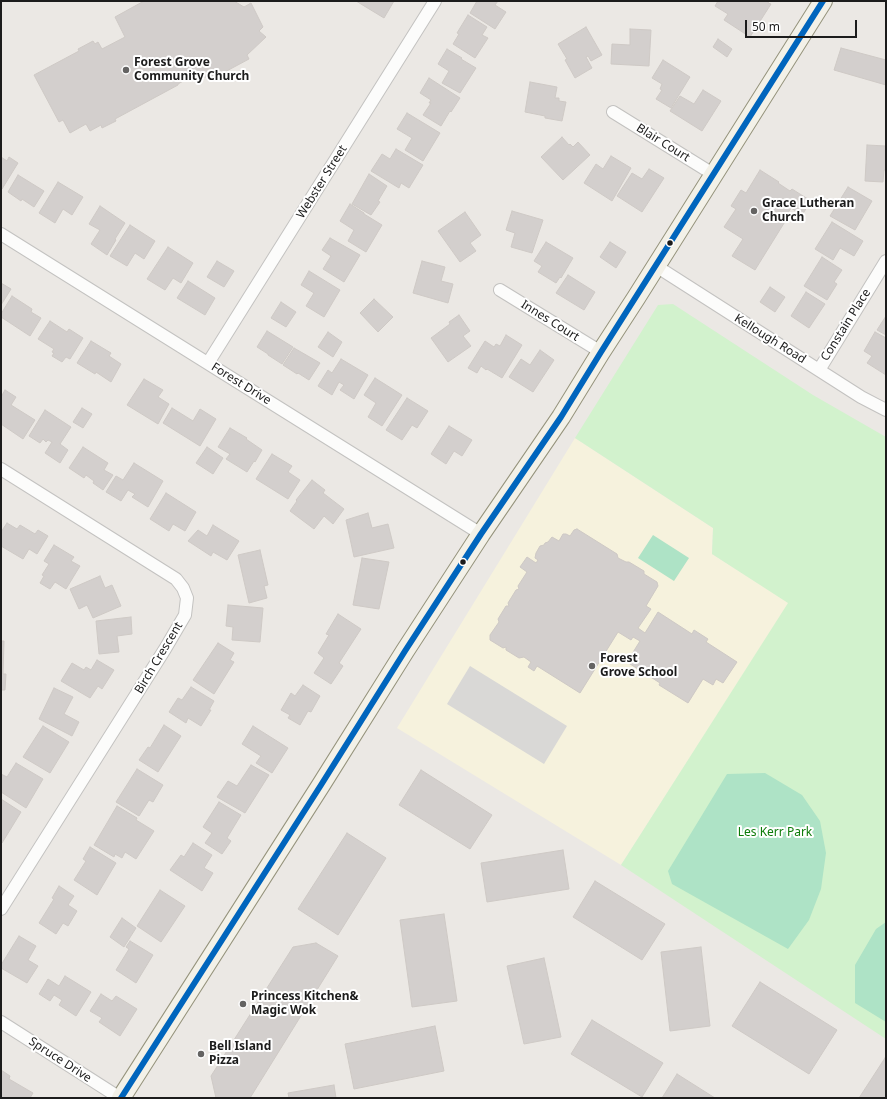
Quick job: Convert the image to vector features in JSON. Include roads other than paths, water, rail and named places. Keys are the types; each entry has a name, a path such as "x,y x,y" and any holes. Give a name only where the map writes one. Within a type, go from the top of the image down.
{"street":[{"name":"Webster Street","path":"208,363 435,1"},
{"path":"800,39 816,1"},
{"path":"121,1098 405,651 481,534 561,417 823,1"},
{"path":"800,39 836,1"},
{"name":"Blair Court","path":"614,112 714,174"},
{"name":"Forest Drive","path":"1,234 481,534"},
{"name":"Constain Place","path":"819,370 886,261"},
{"name":"Kellough Road","path":"656,266 861,397 886,410"},
{"name":"Innes Court","path":"500,290 601,352"},
{"name":"Birch Crescent","path":"1,468 176,579 183,588 186,598 185,615 165,649 1,909"},
{"name":"Spruce Drive","path":"1,1022 121,1098"}],"place":[{"name":"Forest Grove Community Church","path":"126,70"},
{"name":"Grace Lutheran Church","path":"754,211"},
{"name":"Forest Grove School","path":"592,666"},
{"name":"Princess Kitchen& Magic Wok","path":"243,1004"},
{"name":"Bell Island Pizza","path":"201,1054"}],"park label":[{"name":"Les Kerr Park","path":"775,833"}]}
